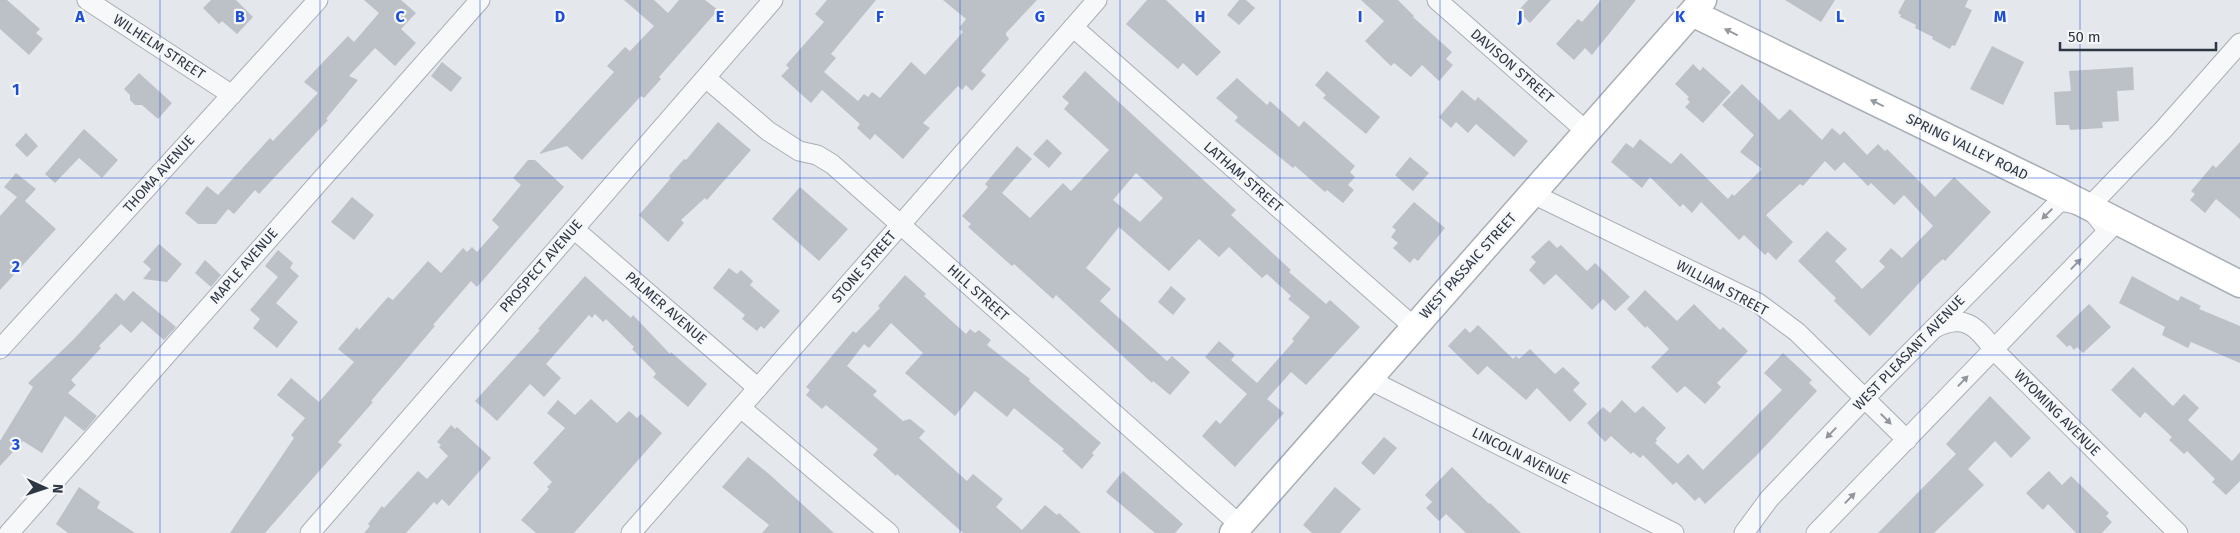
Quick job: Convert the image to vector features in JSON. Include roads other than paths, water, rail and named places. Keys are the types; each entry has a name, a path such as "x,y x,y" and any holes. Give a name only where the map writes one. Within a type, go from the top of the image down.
{"main road":[{"name":"WEST PASSAIC STREET","path":"1237,529 1698,6"},
{"name":"SPRING VALLEY ROAD","path":"1698,6 2240,284"}],"street":[{"name":"WILHELM STREET","path":"87,0 232,95"},
{"name":"THOMA AVENUE","path":"0,348 318,0"},
{"name":"MAPLE AVENUE","path":"9,533 480,0"},
{"name":"PROSPECT AVENUE","path":"310,533 773,0"},
{"name":"STONE STREET","path":"631,533 1097,0"},
{"name":"DAVISON STREET","path":"1437,0 1587,132"},
{"name":"LATHAM STREET","path":"1073,28 1414,327"},
{"path":"1816,533 2108,231 2089,207 2163,130 2240,43"},
{"name":"HILL STREET","path":"706,78 768,131 799,150 817,155 832,164 901,224 1237,529"},
{"name":"WILLIAM STREET","path":"1533,194 1758,304 1797,332 1907,440"},
{"name":"WEST PLEASANT AVENUE","path":"1744,533 1769,499 1865,398 1928,332 2060,201 2089,207"},
{"name":"PALMER AVENUE","path":"574,229 758,388"},
{"name":"WYOMING AVENUE","path":"1928,332 1946,323 1966,322 1980,331 1994,350 2178,533"},
{"name":"LINCOLN AVENUE","path":"1368,379 1674,533"},
{"path":"740,408 888,533"}]}
